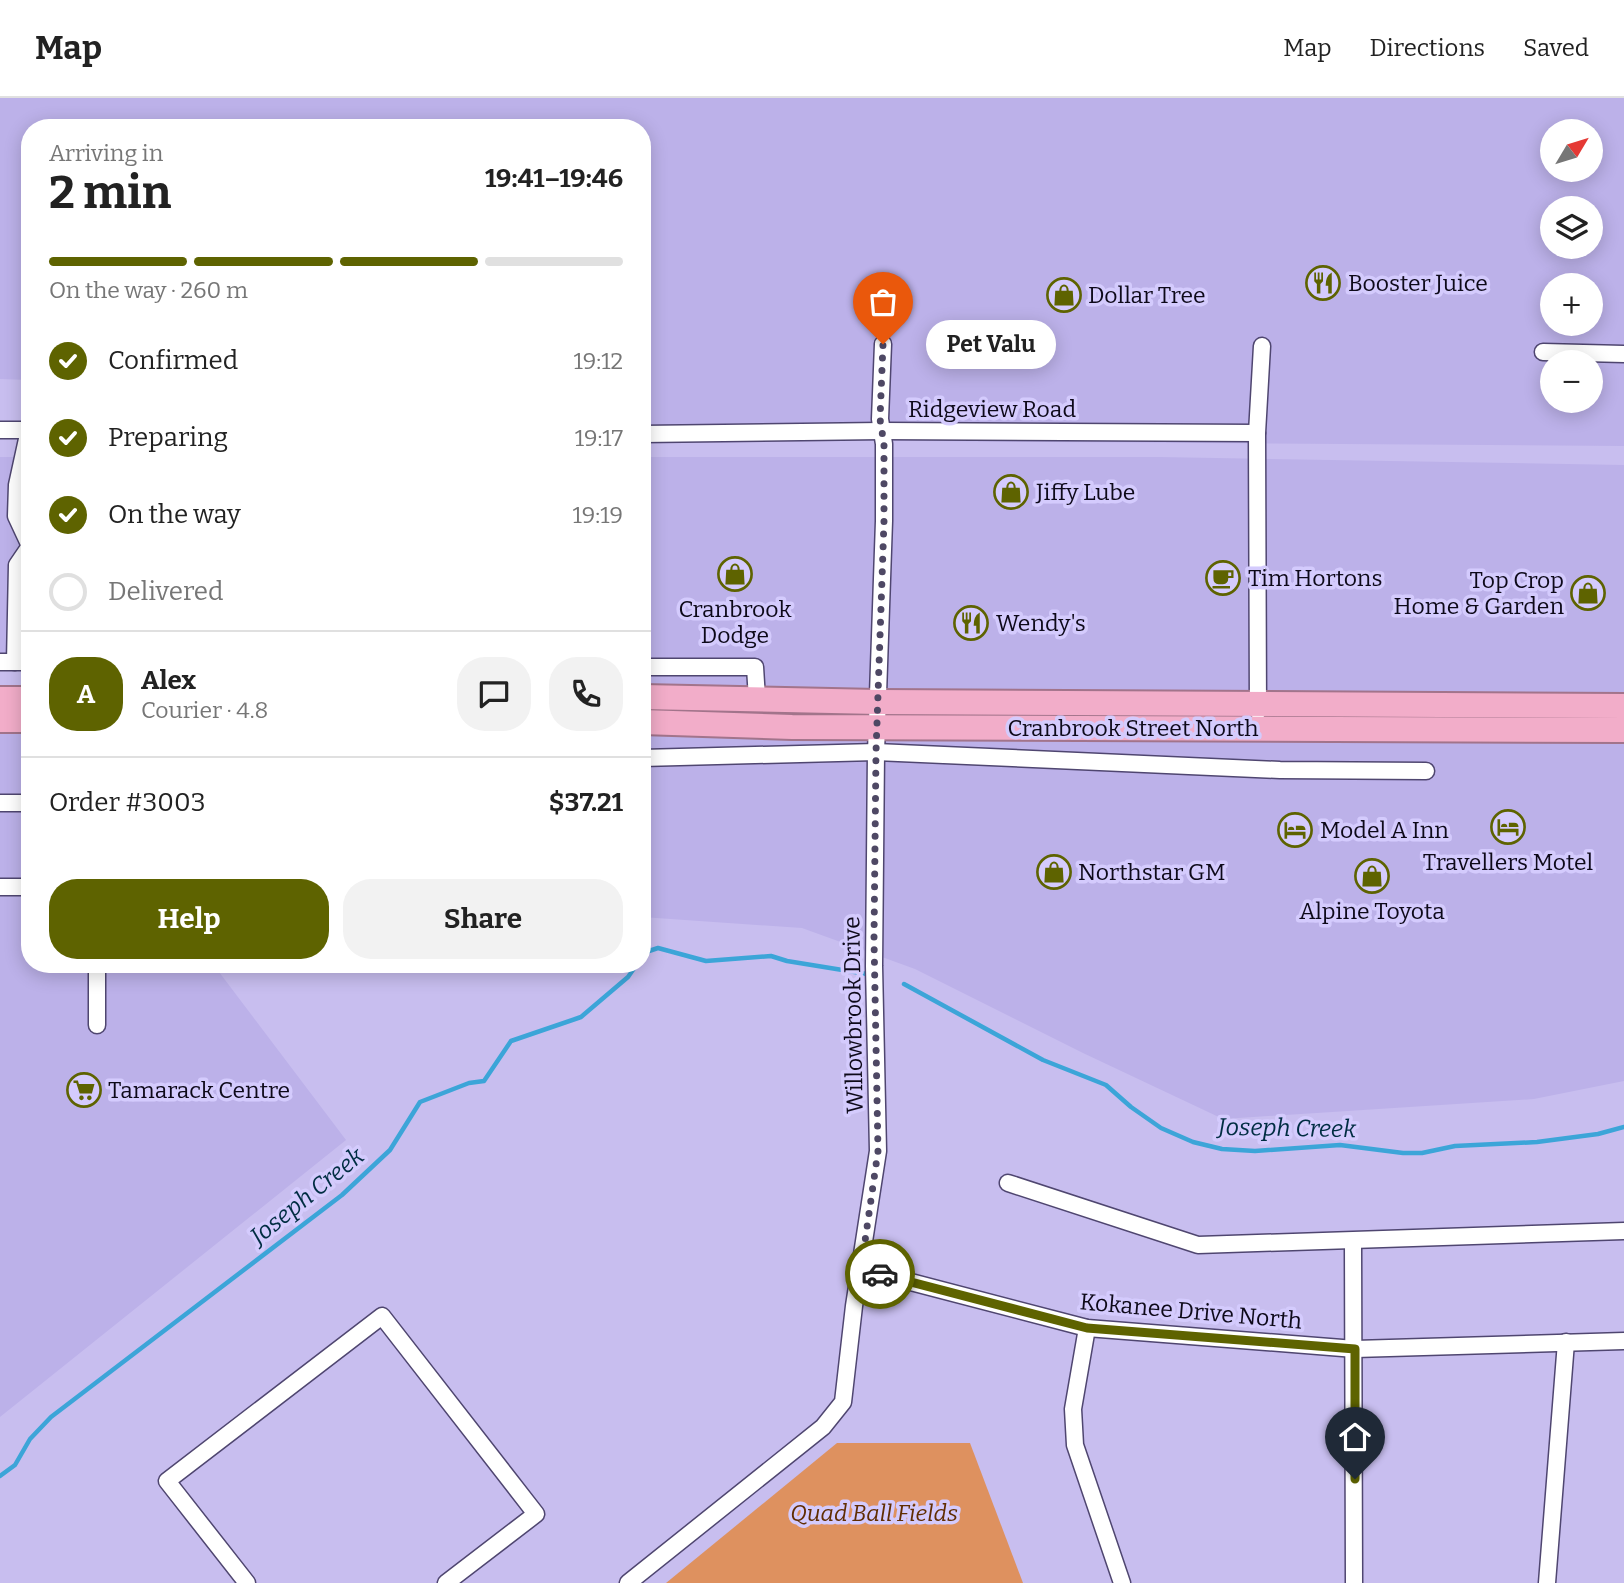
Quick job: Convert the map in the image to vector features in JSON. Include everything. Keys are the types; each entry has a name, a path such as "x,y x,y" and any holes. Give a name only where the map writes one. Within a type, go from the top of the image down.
{"highway":[{"name":"Cranbrook Street North","path":"651,697 878,702 1624,706"},
{"path":"0,699 21,699"},
{"path":"0,720 21,720"},
{"name":"Cranbrook Street North","path":"651,722 877,727 1624,730"}],"street":[{"name":"Willowbrook Drive","path":"628,1583 824,1427 844,1402 854,1306 878,1151 874,966 876,752 884,521 884,444 880,419 883,344"},
{"path":"1258,728 1257,433 1262,346"},
{"path":"1603,353 1624,354"},
{"path":"0,430 21,430"},
{"name":"Ridgeview Road","path":"651,434 882,431 1257,433"},
{"path":"21,467 17,485 16,516 21,527"},
{"path":"15,662 17,565 21,559"},
{"path":"651,667 755,667 757,699"},
{"path":"651,758 876,752 1280,770 1426,771"},
{"path":"0,803 21,803"},
{"path":"0,887 21,887"},
{"path":"97,973 97,1025"},
{"path":"1008,1183 1198,1244 1624,1231"},
{"path":"1353,1241 1354,1583"},
{"name":"Kokanee Drive North","path":"861,1269 1087,1328 1355,1349 1624,1340"},
{"path":"247,1583 167,1481 382,1316 536,1514 446,1583"},
{"path":"1087,1328 1073,1409 1075,1445 1122,1583"},
{"path":"1547,1583 1566,1342"}],"shaded area":[{"path":"0,98 1624,98 1624,446 651,439 651,119 21,119 21,380 0,379"},
{"path":"0,457 21,457 21,667 0,667"},
{"path":"651,457 1159,457 1624,465 1624,1081 1534,1099 1223,1119 915,969 802,928 651,918"},
{"path":"21,719 21,973 220,973 346,1140 0,1417 0,720"}],"green space":[{"name":"Quad Ball Fields","path":"837,1443 970,1443 1023,1583 666,1583"}],"waterway":[{"name":"Joseph Creek","path":"651,950 658,948 706,961 771,956 867,974"},
{"name":"Joseph Creek","path":"0,1476 15,1465 30,1439 51,1417 342,1195 390,1150 420,1102 469,1083 484,1081 511,1041 581,1017 631,973"},
{"name":"Joseph Creek","path":"904,984 1043,1060 1106,1085 1161,1128 1193,1142 1222,1149 1255,1151 1340,1145 1422,1153 1455,1146 1537,1142 1598,1134 1624,1127"}],"way so far":[{"path":"880,1274 861,1269 878,1151 874,939 876,752 884,521 884,444 880,419 883,344"}],"place":[{"name":"Booster Juice","path":"1323,283"},
{"name":"Dollar Tree","path":"1064,295"},
{"name":"Pet Valu","path":"883,344"},
{"name":"Jiffy Lube","path":"1011,492"},
{"name":"Cranbrook Dodge","path":"735,574"},
{"name":"Tim Hortons","path":"1223,578"},
{"name":"Top Crop Home & Garden","path":"1588,593"},
{"name":"Wendy's","path":"971,623"},
{"name":"Travellers Motel","path":"1508,827"},
{"name":"Model A Inn","path":"1295,830"},
{"name":"Northstar GM","path":"1054,872"},
{"name":"Alpine Toyota","path":"1372,876"},
{"name":"Tamarack Centre","path":"84,1090"}],"route":[{"path":"880,1274 1087,1328 1355,1349 1355,1479"}]}
